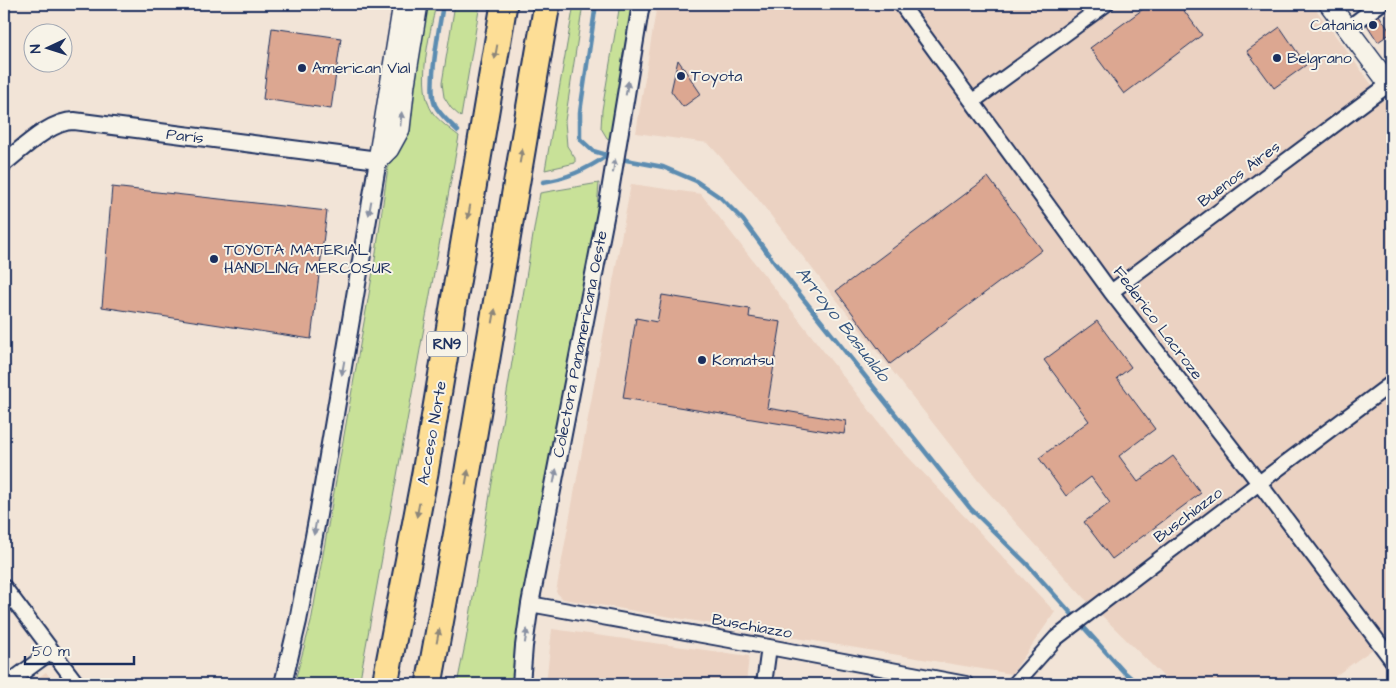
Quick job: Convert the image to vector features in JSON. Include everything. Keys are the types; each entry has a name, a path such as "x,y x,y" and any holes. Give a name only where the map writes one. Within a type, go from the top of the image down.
{"highway":[{"name":"Acceso Norte","path":"385,684 425,473 504,4"},
{"name":"RN9","path":"429,684 466,484 547,4"}],"main road":[{"path":"378,160 403,4"},
{"path":"378,160 389,149 400,129 418,4"},
{"path":"1329,4 1391,86"}],"street":[{"name":"Colectora Panamericana Oeste","path":"521,684 530,604 609,197 641,4"},
{"name":"Federico Lacroze","path":"901,4 1111,292 1392,660"},
{"path":"973,101 1106,4"},
{"path":"1348,28 1380,4"},
{"name":"Buenos Aires","path":"1111,292 1391,86"},
{"name":"París","path":"4,163 50,128 67,121 378,160"},
{"path":"283,684 298,621 318,515 378,160"},
{"name":"Buschiazzo","path":"1015,684 1056,638 1258,483 1392,384"},
{"path":"4,587 77,684"},
{"name":"Buschiazzo","path":"530,604 966,684"},
{"path":"764,684 768,647"},
{"path":"7,684 52,651"}],"shaded area":[{"path":"657,4 1312,4 1392,112 1392,651 1384,641 1324,684 1171,684 1083,597 979,482 754,194 708,143 636,133"},
{"path":"631,184 701,194 895,443 1055,612 1012,674 563,599 556,592"},
{"path":"552,629 749,656 746,684 546,684"},
{"path":"46,672 55,684 29,684"}],"green space":[{"path":"421,4 436,4 424,75 428,102 433,113 459,136 359,684 294,684 311,622 375,260 389,160"},
{"path":"455,4 480,4 461,117 451,108 444,97 442,83"},
{"path":"574,4 583,4 565,121 567,146 575,158 575,163 545,170"},
{"path":"620,4 636,4 613,141 607,138 601,128 602,110"},
{"path":"599,183 594,247 517,684 457,684 466,640 540,193"}],"building":[{"path":"1150,4 1179,4 1202,35 1124,94 1090,48"},
{"path":"1379,15 1391,33 1378,42 1367,25"},
{"name":"Belgrano","path":"1280,27 1306,65 1274,88 1247,51"},
{"name":"American Vial","path":"272,28 341,38 331,109 263,99"},
{"name":"Toyota","path":"678,60 701,94 683,107 671,91"},
{"path":"988,177 1042,250 890,364 836,291"},
{"name":"TOYOTA MATERIAL HANDLING MERCOSUR","path":"112,187 327,211 311,339 102,307"},
{"name":"Komatsu","path":"662,295 750,309 749,317 781,322 767,408 846,421 844,434 623,398 636,318 657,322"},
{"path":"1097,321 1131,367 1117,378 1155,429 1119,456 1138,482 1173,456 1201,493 1112,559 1084,522 1110,503 1091,477 1066,496 1039,458 1089,421 1044,360"}],"waterway":[{"path":"443,4 433,71 433,96 435,105 445,119 458,131"},
{"name":"Arroyo Basualdo","path":"596,4 580,112 580,139 593,151 621,159 663,167 696,181 721,198 743,220 774,262 970,508 1026,563 1123,671 1138,684"},
{"path":"543,182 577,172 608,155"}],"place":[{"name":"Catania","path":"1373,25"},
{"name":"Belgrano","path":"1277,58"},
{"name":"American Vial","path":"302,68"},
{"name":"Toyota","path":"681,76"},
{"name":"TOYOTA MATERIAL HANDLING MERCOSUR","path":"214,259"},
{"name":"Komatsu","path":"702,360"}]}
